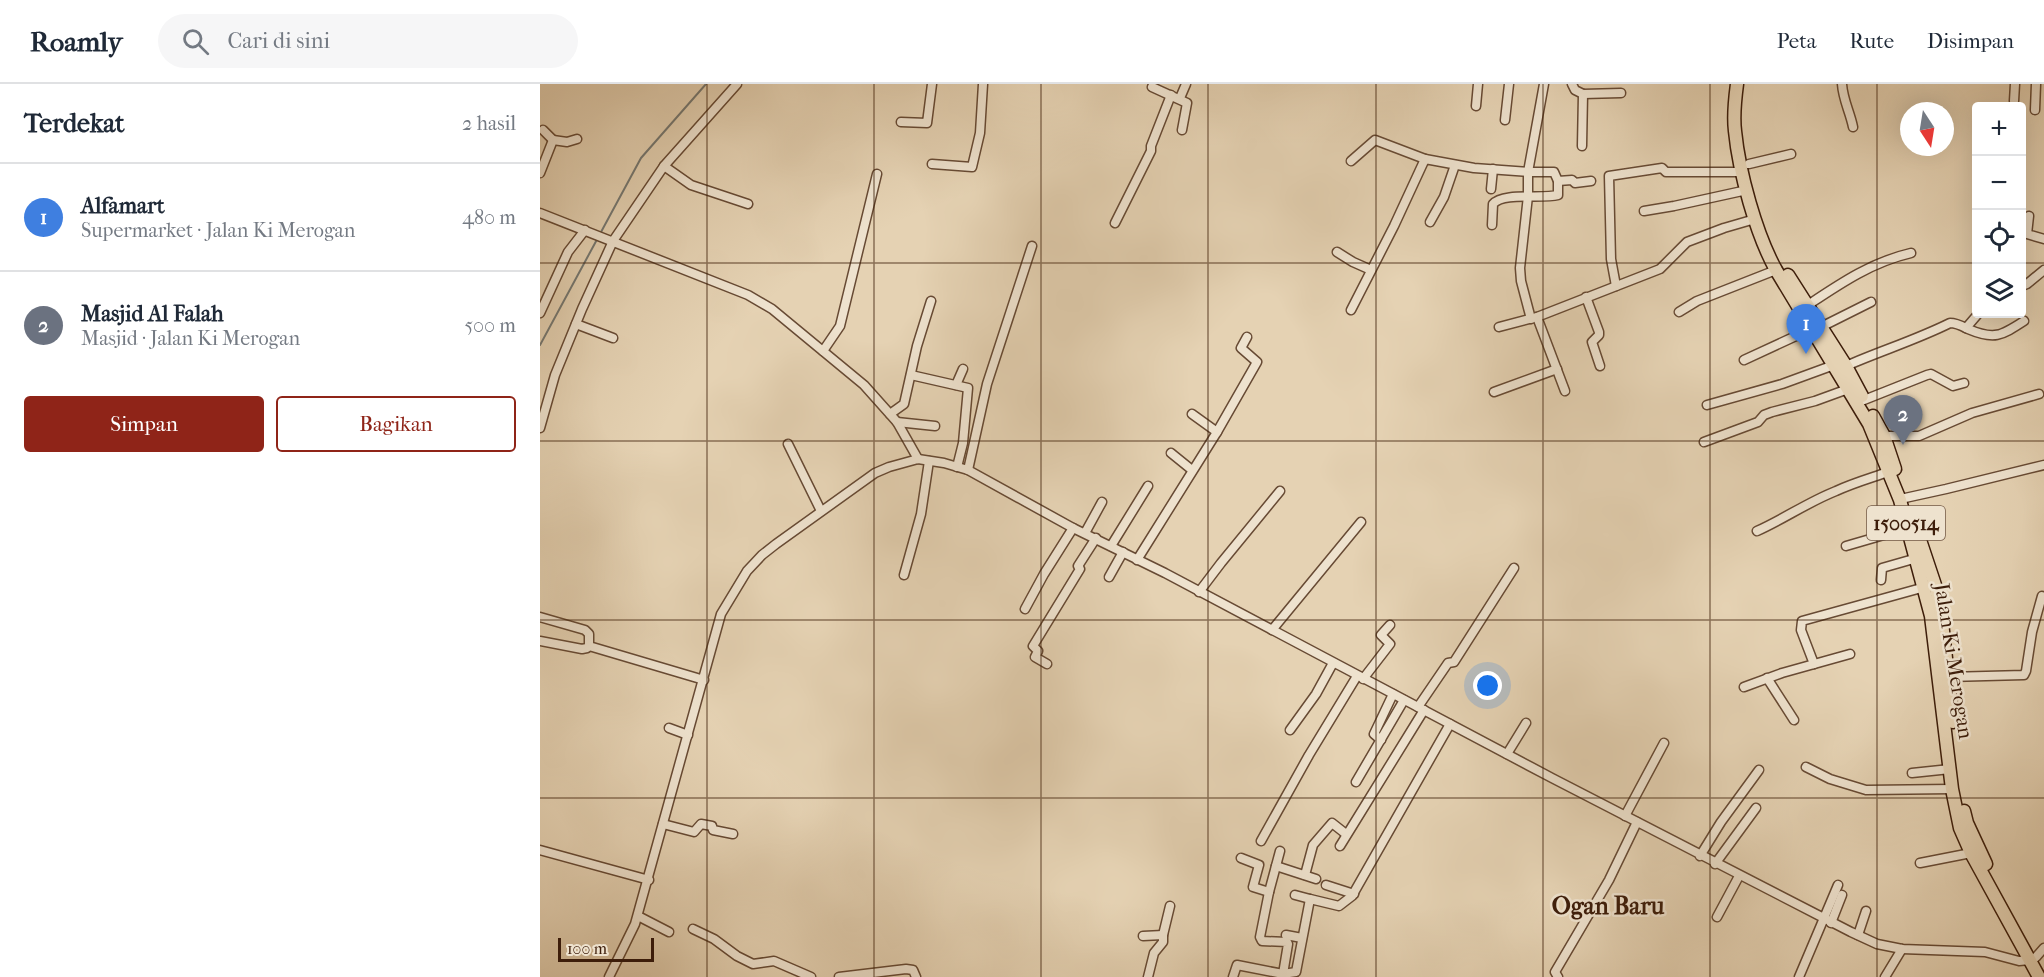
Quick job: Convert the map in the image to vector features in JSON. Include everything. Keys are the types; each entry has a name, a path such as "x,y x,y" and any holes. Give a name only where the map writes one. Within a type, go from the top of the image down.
{"highway":[{"name":"Jalan Ki Merogan","path":"1737,84 1735,131 1763,221 1782,266 1808,305 1816,328"},
{"name":"Jalan Ki Merogan","path":"1744,84 1742,129 1747,190 1763,244 1776,270 1864,400 1884,436 1935,585 1952,789 1960,828 1971,853 2037,955 2039,977"},
{"name":"Jalan Ki Merogan","path":"1840,366 1848,389 1869,424 1888,472 1908,528 1939,636 1948,677 1966,823 2037,955 2044,974"}],"street":[{"path":"540,428 555,375 610,240 664,166 737,84"},
{"path":"901,122 927,123 932,84"},
{"path":"932,164 972,167 980,133 983,84"},
{"path":"1115,223 1176,97 1186,84"},
{"path":"1476,106 1478,84"},
{"path":"1505,120 1509,84"},
{"path":"1544,84 1528,172 1521,275 1534,318 1565,391"},
{"path":"1572,84 1575,90 1583,94 1621,93"},
{"path":"1842,84 1845,103 1853,127"},
{"path":"2014,101 2015,84"},
{"path":"2035,110 2036,84"},
{"path":"1151,89 1176,97 1188,105 1182,130"},
{"path":"1582,146 1583,94"},
{"path":"543,130 552,140 567,142 576,139"},
{"path":"540,174 552,140"},
{"path":"1351,161 1375,140 1425,159 1455,165 1528,172 1552,170 1558,181 1557,196 1528,196 1495,201 1492,225"},
{"path":"1616,286 1611,259 1609,176 1662,168 1666,172 1746,168 1791,154"},
{"path":"1351,310 1425,159"},
{"path":"1430,222 1444,197 1455,165"},
{"path":"664,166 691,185 748,204"},
{"path":"1491,189 1493,170"},
{"path":"823,351 840,326 877,174"},
{"path":"1558,181 1572,180 1575,183 1590,181"},
{"path":"1644,211 1674,207 1747,190"},
{"path":"540,213 748,295 772,309 864,386 897,422 918,459"},
{"path":"2029,216 2027,234 2044,239"},
{"path":"1499,327 1534,318 1660,269 1687,242 1755,219"},
{"path":"540,313 568,252 585,230"},
{"path":"968,471 987,384 1032,246"},
{"path":"1337,252 1371,270"},
{"path":"1808,305 1862,270 1891,258 1911,253"},
{"path":"1678,312 1697,301 1776,270"},
{"path":"2026,284 2044,270"},
{"path":"1586,297 1599,332 1592,342 1600,366"},
{"path":"890,414 904,404 917,346 931,301"},
{"path":"1744,360 1871,302"},
{"path":"1966,328 1975,318"},
{"path":"1707,405 1840,366 1915,339 1950,322 1996,337 2024,321"},
{"path":"576,324 613,338"},
{"path":"1137,560 1257,362 1241,348 1247,337"},
{"path":"956,385 963,369"},
{"path":"1494,392 1557,369"},
{"path":"1864,400 1931,374 1953,386 1964,384"},
{"path":"911,375 968,388 963,443 957,467"},
{"path":"1704,442 1758,422 1772,412 1815,401 1848,389"},
{"path":"1884,436 1919,436 1972,413 2039,394"},
{"path":"1192,414 1216,432"},
{"path":"897,422 935,426"},
{"path":"788,444 821,511"},
{"path":"1171,453 1192,470"},
{"path":"609,977 638,916 721,614 742,577 762,555 875,473 918,459 968,471 1719,866 1822,919 1877,944 1902,949 1985,952 2019,961 2037,955"},
{"path":"904,576 921,514 929,460"},
{"path":"1905,498 2044,465"},
{"path":"1757,531 1836,490 1888,472"},
{"path":"1111,546 1148,486"},
{"path":"1199,592 1280,491"},
{"path":"1085,533 1102,502"},
{"path":"1272,630 1361,522"},
{"path":"1025,609 1042,573 1073,528"},
{"path":"1846,546 1908,528"},
{"path":"1047,664 1036,657 1038,651 1033,646 1096,538"},
{"path":"1109,577 1123,552"},
{"path":"1881,580 1881,571 1886,566 1917,558"},
{"path":"1340,846 1448,663 1454,662 1514,568"},
{"path":"1814,664 1802,630 1802,621 1925,587"},
{"path":"1948,677 2025,674 2032,632 2042,596"},
{"path":"540,617 585,630 589,634 590,646"},
{"path":"1262,841 1360,677 1390,644 1381,636 1390,625"},
{"path":"540,642 582,649 590,646 704,680"},
{"path":"1744,687 1850,654"},
{"path":"1290,730 1316,694 1333,663"},
{"path":"1767,678 1794,720"},
{"path":"1382,740 1374,734 1393,694"},
{"path":"1356,782 1404,700"},
{"path":"1507,754 1526,723"},
{"path":"1295,896 1339,906 1354,894 1450,724"},
{"path":"669,728 688,735"},
{"path":"1625,816 1664,743"},
{"path":"1806,767 1830,779 1866,790 1952,789"},
{"path":"1912,773 1950,769"},
{"path":"1700,856 1721,822 1759,770"},
{"path":"1719,866 1756,808"},
{"path":"1558,977 1555,972 1609,880 1637,822"},
{"path":"1305,875 1313,845 1332,823 1346,834"},
{"path":"663,824 694,832 701,824 712,826 713,830 733,834"},
{"path":"540,850 648,880"},
{"path":"1280,851 1260,937 1262,941 1287,942 1283,974"},
{"path":"1920,863 1971,853"},
{"path":"1241,858 1259,865 1254,887 1269,892"},
{"path":"1276,866 1316,879"},
{"path":"1717,917 1738,875"},
{"path":"1326,885 1354,894"},
{"path":"1799,977 1838,885"},
{"path":"1831,923 1842,895"},
{"path":"1233,977 1237,965 1283,974 1296,972 1310,899"},
{"path":"1148,977 1154,953 1164,942 1163,935 1170,906"},
{"path":"1858,935 1866,911"},
{"path":"638,916 669,932"},
{"path":"693,929 714,939 736,956 753,964 774,962 811,977"},
{"path":"1143,936 1163,935"},
{"path":"1286,935 1302,938"},
{"path":"1885,977 1902,949"},
{"path":"839,977 906,969 913,970 916,977"}],"waterway":[{"path":"540,345 641,158 706,84"}],"place":[{"name":"Alfamart","path":"1806,354"},
{"name":"Masjid Al Falah","path":"1903,445"}],"district":[{"name":"Ogan Baru","path":"1608,906"}]}
